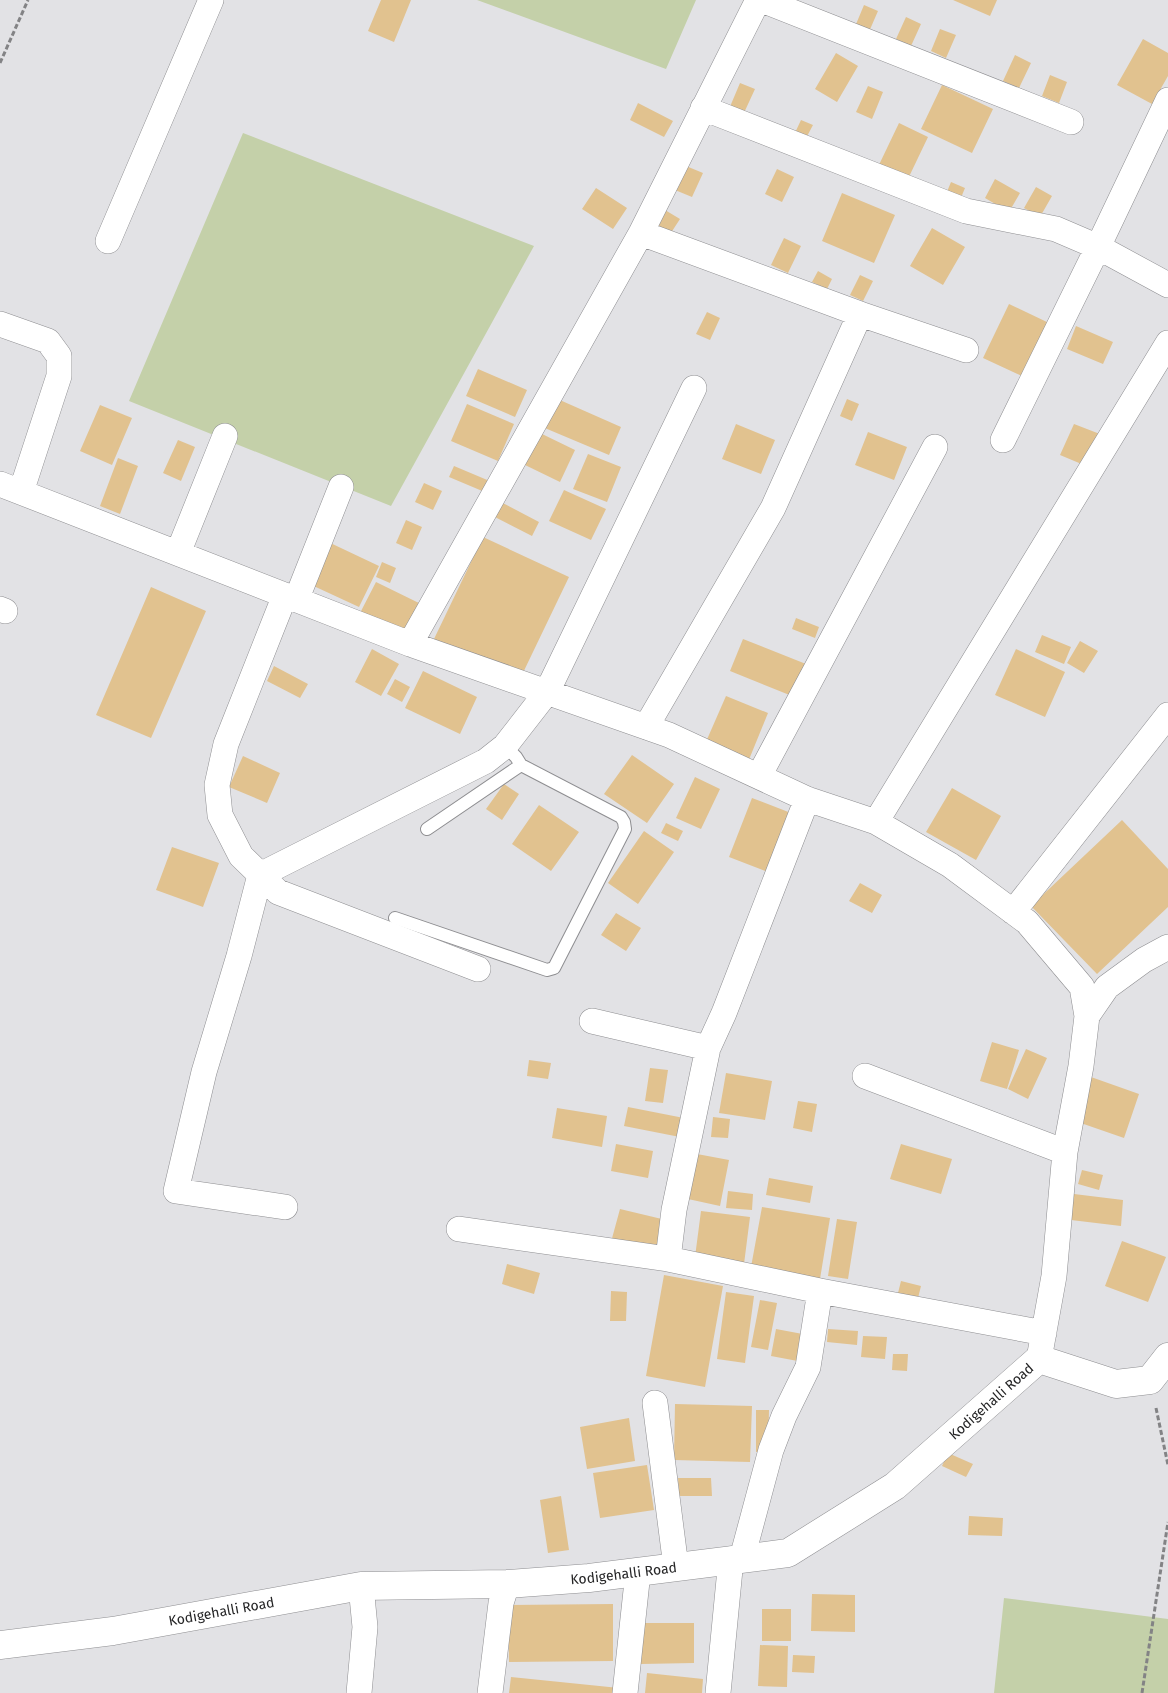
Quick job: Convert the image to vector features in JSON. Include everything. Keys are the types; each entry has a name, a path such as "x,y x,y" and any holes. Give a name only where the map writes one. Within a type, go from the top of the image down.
{"street":[{"path":"108,241 211,0"},
{"path":"410,644 641,233 703,108 760,0 1071,122"},
{"path":"1003,440 1168,100"},
{"path":"703,108 966,210 1056,229 1098,247 1168,285"},
{"path":"641,233 860,314 966,350"},
{"path":"646,727 773,508 860,314"},
{"path":"0,324 48,341 59,356 59,376 10,488 410,644 669,735 807,799 876,822 950,865 1027,922 1082,987 1087,1016 1081,1066 1065,1152 1054,1276 1041,1346 820,1291 668,1259 459,1230"},
{"path":"876,822 1168,343"},
{"path":"285,1207 176,1192 204,1072 239,956 260,875 486,761 505,746 547,692 694,388"},
{"path":"178,553 224,436"},
{"path":"759,776 936,447"},
{"path":"341,487 226,744 217,785 220,815 241,856 278,892 478,969"},
{"path":"1013,912 1168,715"},
{"path":"668,1259 674,1210 708,1048 724,1013 807,799"},
{"path":"1087,1016 1107,987 1144,960 1168,947"},
{"path":"592,1021 708,1048"},
{"path":"865,1076 1065,1152"},
{"path":"719,1693 736,1559 771,1450 784,1416 808,1367 820,1291"},
{"name":"Kodigehalli Road","path":"0,1645 113,1631 361,1586 506,1584 589,1578 788,1552 895,1486 1041,1346 1116,1384 1150,1380"},
{"path":"1150,1380 1168,1357"},
{"path":"655,1403 676,1567"},
{"path":"624,1693 638,1572"},
{"path":"490,1693 501,1603 506,1584"},
{"path":"360,1693 365,1628 361,1586"}],"lane":[{"path":"395,918 547,970 554,968 625,830 624,822 622,817 521,765 505,746"},
{"path":"427,828 521,765"}],"path":[{"path":"0,63 28,0"},
{"path":"1150,1380 1168,1465"},
{"path":"1142,1693 1168,1522"}],"green space":[{"path":"477,0 696,0 666,69"},
{"path":"243,133 534,246 391,506 129,401"},
{"path":"1004,1598 1168,1619 1168,1693 994,1693"}],"building":[{"path":"381,0 411,0 394,42 368,31"},
{"path":"953,0 997,0 990,16"},
{"path":"864,5 878,11 868,34 854,29"},
{"path":"906,17 921,24 911,46 896,39"},
{"path":"940,29 956,35 946,58 931,51"},
{"path":"1143,39 1168,53 1168,76 1152,104 1117,85"},
{"path":"836,53 858,66 837,102 815,89"},
{"path":"1015,55 1031,63 1019,88 1003,81"},
{"path":"1050,75 1067,82 1059,103 1042,96"},
{"path":"740,83 755,89 743,115 729,109"},
{"path":"942,85 993,109 972,153 921,129"},
{"path":"868,86 883,92 872,119 856,112"},
{"path":"638,103 673,121 664,137 630,120"},
{"path":"801,120 813,125 804,142 793,137"},
{"path":"899,123 928,137 906,183 877,169"},
{"path":"686,166 703,173 692,197 675,190"},
{"path":"777,169 794,177 782,202 765,194"},
{"path":"995,179 1020,193 1009,212 985,198"},
{"path":"951,182 965,188 958,205 944,199"},
{"path":"1036,187 1052,196 1040,217 1024,208"},
{"path":"596,188 627,208 613,229 582,209"},
{"path":"842,193 895,215 874,263 822,241"},
{"path":"665,210 680,219 665,242 651,233"},
{"path":"932,228 965,247 943,285 910,266"},
{"path":"784,238 801,246 788,273 771,265"},
{"path":"818,271 832,279 827,289 812,282"},
{"path":"860,275 873,281 863,301 850,295"},
{"path":"1009,304 1049,323 1024,377 983,358"},
{"path":"707,312 720,318 710,340 696,334"},
{"path":"1076,326 1113,342 1103,364 1067,349"},
{"path":"478,369 527,390 515,417 466,396"},
{"path":"553,397 621,427 609,455 540,426"},
{"path":"847,399 859,404 852,421 840,416"},
{"path":"467,404 514,424 498,461 451,441"},
{"path":"100,405 132,418 112,465 80,451"},
{"path":"736,424 775,440 761,474 722,459"},
{"path":"1074,424 1105,436 1091,468 1060,455"},
{"path":"868,432 907,447 894,480 855,465"},
{"path":"540,433 575,450 560,482 525,465"},
{"path":"178,440 195,447 181,481 163,473"},
{"path":"588,454 621,467 607,502 573,489"},
{"path":"118,458 138,466 120,514 100,506"},
{"path":"454,466 492,482 487,493 449,477"},
{"path":"424,483 442,491 433,510 415,502"},
{"path":"564,490 606,509 591,540 549,521"},
{"path":"499,501 539,522 532,536 491,515"},
{"path":"406,520 422,527 412,550 396,543"},
{"path":"483,537 569,577 520,679 434,639"},
{"path":"324,540 379,566 359,607 305,582"},
{"path":"382,562 396,568 390,583 376,577"},
{"path":"376,582 423,605 405,638 359,615"},
{"path":"151,587 206,611 151,738 96,715"},
{"path":"796,618 819,627 815,638 792,629"},
{"path":"1042,635 1071,647 1064,664 1035,652"},
{"path":"743,639 806,664 792,696 730,671"},
{"path":"1080,641 1098,651 1084,673 1067,663"},
{"path":"372,649 399,664 381,696 355,682"},
{"path":"1016,649 1065,672 1045,717 995,695"},
{"path":"274,666 308,684 300,698 267,681"},
{"path":"423,671 477,697 460,734 405,708"},
{"path":"395,679 410,687 402,702 387,694"},
{"path":"726,696 768,713 748,762 705,744"},
{"path":"632,755 674,784 647,823 604,794"},
{"path":"243,756 280,773 267,803 229,787"},
{"path":"695,777 720,789 701,829 676,818"},
{"path":"504,784 519,794 502,820 486,809"},
{"path":"952,788 1001,816 976,860 926,832"},
{"path":"752,798 791,813 768,872 729,857"},
{"path":"539,805 579,832 551,871 512,844"},
{"path":"1122,820 1168,869 1168,907 1097,974 1031,906"},
{"path":"666,823 683,831 678,841 661,833"},
{"path":"644,831 674,852 638,904 608,883"},
{"path":"172,847 219,863 203,907 156,890"},
{"path":"860,883 882,895 872,913 849,901"},
{"path":"616,913 641,928 626,951 601,935"},
{"path":"992,1042 1019,1050 1007,1089 980,1081"},
{"path":"1026,1049 1047,1058 1028,1099 1008,1089"},
{"path":"529,1060 551,1063 548,1079 527,1076"},
{"path":"650,1068 668,1070 663,1103 645,1101"},
{"path":"726,1073 772,1081 765,1120 719,1113"},
{"path":"1091,1077 1139,1094 1124,1138 1075,1121"},
{"path":"798,1101 817,1104 812,1132 793,1128"},
{"path":"628,1107 689,1119 685,1138 624,1126"},
{"path":"557,1108 607,1116 602,1147 552,1138"},
{"path":"713,1117 730,1119 728,1138 711,1137"},
{"path":"616,1144 653,1151 648,1178 611,1171"},
{"path":"901,1144 952,1159 941,1194 890,1179"},
{"path":"697,1154 729,1160 720,1206 688,1199"},
{"path":"1082,1170 1103,1175 1099,1190 1078,1184"},
{"path":"769,1178 813,1186 810,1203 766,1195"},
{"path":"728,1191 753,1194 752,1210 726,1208"},
{"path":"1074,1194 1123,1200 1121,1226 1071,1220"},
{"path":"762,1207 830,1218 820,1279 751,1267"},
{"path":"620,1209 666,1220 658,1253 611,1242"},
{"path":"701,1211 750,1217 744,1264 695,1257"},
{"path":"837,1219 857,1222 848,1279 828,1276"},
{"path":"1122,1241 1166,1257 1148,1302 1105,1286"},
{"path":"507,1264 540,1273 534,1294 502,1284"},
{"path":"664,1275 723,1286 705,1387 646,1376"},
{"path":"901,1281 921,1286 916,1306 896,1301"},
{"path":"611,1291 627,1292 626,1321 610,1321"},
{"path":"726,1292 754,1296 745,1363 717,1359"},
{"path":"760,1300 777,1303 768,1350 751,1347"},
{"path":"776,1329 808,1335 803,1362 771,1356"},
{"path":"828,1329 858,1331 857,1345 827,1342"},
{"path":"863,1336 887,1337 885,1359 861,1357"},
{"path":"893,1354 908,1354 907,1371 892,1370"},
{"path":"675,1404 752,1406 750,1462 674,1460"},
{"path":"756,1410 769,1410 768,1452 756,1452"},
{"path":"629,1418 635,1461 587,1469 580,1427"},
{"path":"948,1453 973,1464 966,1477 942,1466"},
{"path":"647,1465 654,1510 600,1518 593,1473"},
{"path":"678,1478 711,1478 712,1496 679,1496"},
{"path":"561,1496 569,1550 548,1553 540,1500"},
{"path":"969,1516 1003,1518 1002,1536 968,1535"},
{"path":"812,1594 855,1595 855,1632 811,1631"},
{"path":"613,1604 613,1661 509,1662 508,1605"},
{"path":"762,1609 791,1609 791,1641 762,1641"},
{"path":"640,1623 694,1623 694,1663 641,1664"},
{"path":"760,1645 788,1646 787,1687 758,1686"},
{"path":"793,1655 815,1656 814,1673 792,1672"},
{"path":"647,1673 703,1679 702,1693 645,1693"},
{"path":"511,1677 619,1688 619,1693 509,1693"}]}
